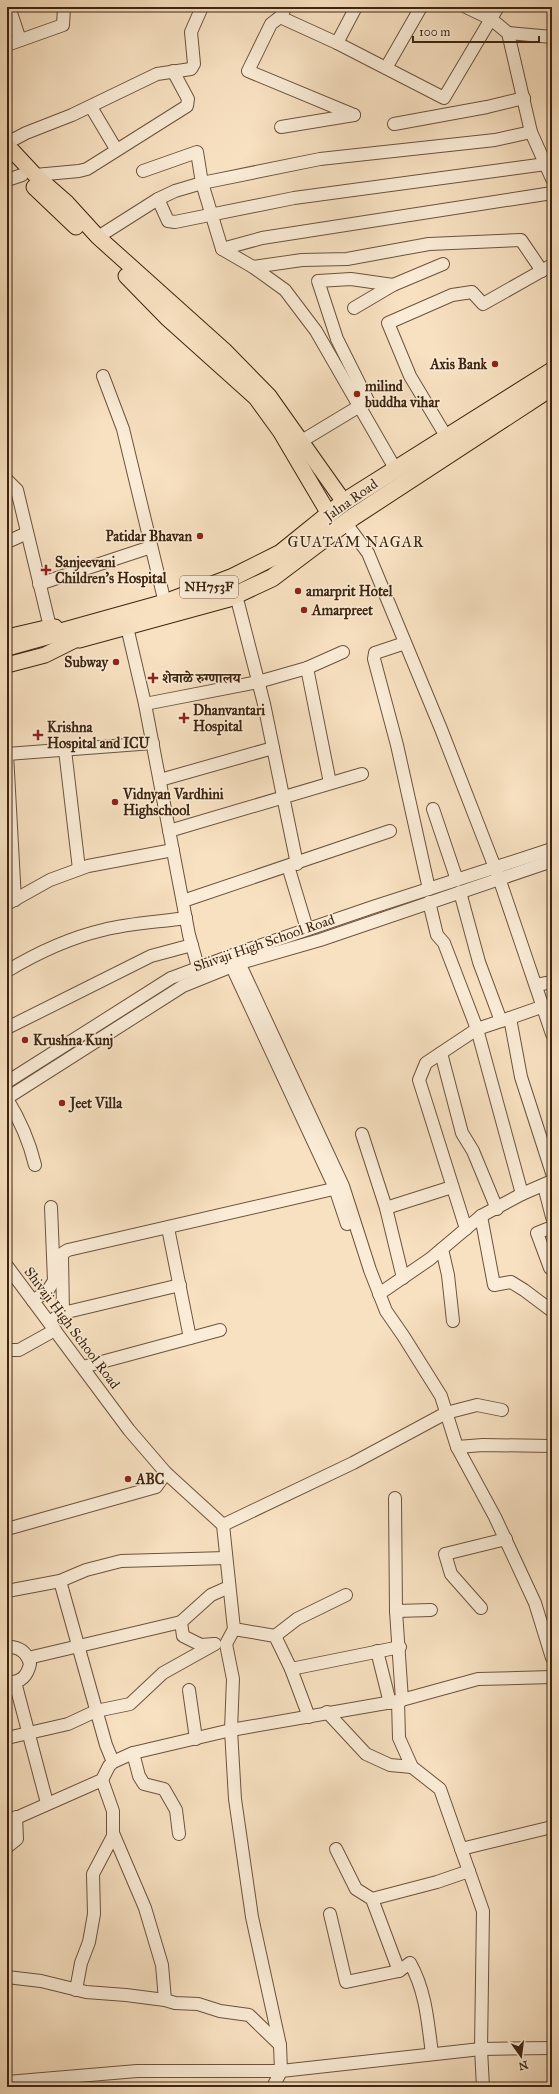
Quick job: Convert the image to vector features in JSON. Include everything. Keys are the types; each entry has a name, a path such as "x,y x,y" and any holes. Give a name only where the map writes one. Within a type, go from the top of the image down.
{"highway":[{"name":"Jalna Road","path":"73,635 231,578 281,553 344,502 396,470 446,436 552,371"},
{"name":"Jalna Road","path":"73,635 127,627 236,595 272,578 345,522 552,387"},
{"name":"NH753F","path":"7,647 51,636 73,635"},
{"name":"NH753F","path":"7,657 51,636"}],"main road":[{"path":"7,144 28,175 168,319 256,398 280,431 329,514"},
{"path":"7,159 67,203 98,237 224,350 270,396 300,442 344,502"},
{"path":"7,665 45,655 73,635"},
{"path":"7,637 51,636"}],"street":[{"path":"9,7 20,40"},
{"path":"7,45 63,25 64,7"},
{"path":"7,144 26,133 91,107 157,74 186,70 193,66 191,32 202,7"},
{"path":"336,43 356,7"},
{"path":"386,68 421,7"},
{"path":"466,7 491,19 508,34 531,132 552,179"},
{"path":"281,127 354,115 248,71 272,24 283,12 336,43 444,98 498,7"},
{"path":"508,34 552,37"},
{"path":"7,180 28,175 79,171 95,165 116,149 187,106 188,99 173,71"},
{"path":"394,124 487,107 524,98"},
{"path":"91,107 116,149"},
{"path":"98,237 158,199 175,191 202,183 320,159 495,140 531,132"},
{"path":"143,171 197,152 202,183 222,249 253,267 285,290 316,332 396,470"},
{"path":"158,199 168,221 172,223 294,198 546,164"},
{"path":"222,249 269,237 552,193"},
{"path":"253,267 302,260 347,259 429,244 521,240 547,268 484,304 472,292 452,295 388,324 410,376 446,436"},
{"path":"354,308 393,285 443,264"},
{"path":"300,442 368,401 337,339 318,281 350,279 393,285"},
{"path":"103,376 124,429 165,603"},
{"path":"7,480 17,490 51,636"},
{"path":"345,522 368,553 405,643 497,873 544,1006 552,1034"},
{"path":"7,542 27,533"},
{"path":"40,584 151,547"},
{"path":"236,595 273,748 283,797 292,865 307,929"},
{"path":"127,627 145,704 182,901 199,973"},
{"path":"405,643 375,653 374,659 397,745 429,889"},
{"path":"145,704 258,682 307,668 344,652"},
{"path":"307,668 330,783"},
{"path":"152,744 7,754 11,902 50,880 88,866 173,850"},
{"path":"160,780 273,748"},
{"path":"65,750 78,870"},
{"path":"169,831 362,774"},
{"path":"433,809 458,886 479,962 506,1020 521,1076 552,1173"},
{"path":"182,901 390,831"},
{"name":"Shivaji High School Road","path":"234,960 320,940 428,902 458,886 497,873 552,850"},
{"name":"Shivaji High School Road","path":"497,873 552,861"},
{"name":"Shivaji High School Road","path":"7,1082 171,978 199,973 307,929 429,889 458,886"},
{"path":"428,902 437,935 444,943 477,1029 522,1194"},
{"path":"7,971 36,955 71,940 104,930 186,918"},
{"path":"7,1028 151,956 192,945"},
{"path":"234,960 339,1187 386,1312 404,1336 441,1396 457,1447 506,1539 535,1603 552,1658"},
{"name":"Shivaji High School Road","path":"7,1098 183,986 199,973"},
{"path":"536,985 552,982"},
{"path":"466,1229 418,1080 426,1063 477,1029 544,1006"},
{"path":"441,1053 462,1133 473,1151 497,1209"},
{"path":"7,1098 22,1122 29,1140 35,1165"},
{"path":"362,1134 386,1208 403,1278"},
{"path":"379,1294 442,1249 481,1216 497,1209 522,1194 548,1184 552,1216"},
{"path":"63,1314 63,1253 68,1250 168,1228 339,1187"},
{"path":"339,1187 370,1291 380,1313 435,1400 446,1414"},
{"path":"386,1208 452,1187"},
{"path":"33,1301 48,1290 54,1281 51,1207"},
{"path":"481,1216 494,1284 511,1282 552,1311"},
{"path":"550,1268 537,1233 552,1227"},
{"path":"168,1228 190,1338"},
{"path":"442,1249 448,1275 453,1321"},
{"name":"Shivaji High School Road","path":"7,1266 129,1430 166,1473 222,1525"},
{"path":"7,1350 19,1350 52,1326 63,1314 180,1285"},
{"path":"83,1367 220,1330"},
{"path":"7,1738 68,1724 96,1711 130,1704 163,1673 221,1644 234,1629 222,1525 333,1471 353,1463 446,1414 477,1405 502,1410"},
{"path":"457,1447 552,1446"},
{"path":"7,1529 156,1487 166,1473"},
{"path":"395,1498 396,1611 400,1647 397,1701 399,1738 412,1767 440,1789 483,1911 483,2087"},
{"path":"481,1608 451,1574 445,1554 506,1539"},
{"path":"7,1591 60,1581 86,1570 121,1561 226,1558"},
{"path":"60,1581 96,1711 113,1762"},
{"path":"28,1658 181,1622 211,1595 229,1587"},
{"path":"234,1629 275,1636 297,1619 346,1595"},
{"path":"396,1611 430,1610"},
{"path":"181,1622 183,1636 201,1645 221,1644"},
{"path":"275,1636 291,1669 309,1717"},
{"path":"221,1644 233,1679 231,1730 235,1799 252,1917 280,2045 281,2071 273,2087"},
{"path":"7,1647 20,1649 28,1658 28,1670 26,1676 11,1682 28,1732 47,1803"},
{"path":"291,1669 400,1647"},
{"path":"377,1651 397,1701"},
{"path":"7,1847 17,1839 12,1819 102,1780 109,1766 113,1762 133,1753 231,1730 309,1717 327,1712 397,1701 478,1679 552,1677"},
{"path":"189,1690 196,1739"},
{"path":"327,1712 366,1754 390,1765 412,1767"},
{"path":"133,1753 138,1776 144,1784 164,1789 176,1810 179,1834"},
{"path":"76,1990 81,1962 89,1942 94,1914 93,1874 104,1855 113,1833 113,1812 102,1780"},
{"path":"461,1849 552,1827"},
{"path":"113,1833 145,1908 162,1965 165,2000"},
{"path":"336,1848 356,1889 372,1899 399,1971"},
{"path":"372,1899 437,1882 469,1871"},
{"path":"330,1914 346,1982 399,1971 410,1963 419,1979 428,2022 432,2054"},
{"path":"7,1977 41,1981 76,1990 165,2000 249,2015 280,2045"},
{"path":"7,2082 137,2071 281,2071 482,2049 552,2048"}],"place":[{"name":"Axis Bank","path":"495,364"},
{"name":"milind buddha vihar","path":"357,394"},
{"name":"Patidar Bhavan","path":"200,536"},
{"name":"Sanjeevani Children's Hospital","path":"46,570"},
{"name":"amarprit Hotel","path":"298,591"},
{"name":"Amarpreet","path":"304,610"},
{"name":"Subway","path":"116,662"},
{"name":"शेवाळे रुग्णालय","path":"153,678"},
{"name":"Dhanvantari Hospital","path":"184,718"},
{"name":"Krishna Hospital and ICU","path":"38,735"},
{"name":"Vidnyan Vardhini Highschool","path":"115,802"},
{"name":"Krushna Kunj","path":"25,1040"},
{"name":"Jeet Villa","path":"62,1103"},
{"name":"ABC","path":"128,1479"}],"district":[{"name":"GUATAM NAGAR","path":"356,542"}]}
